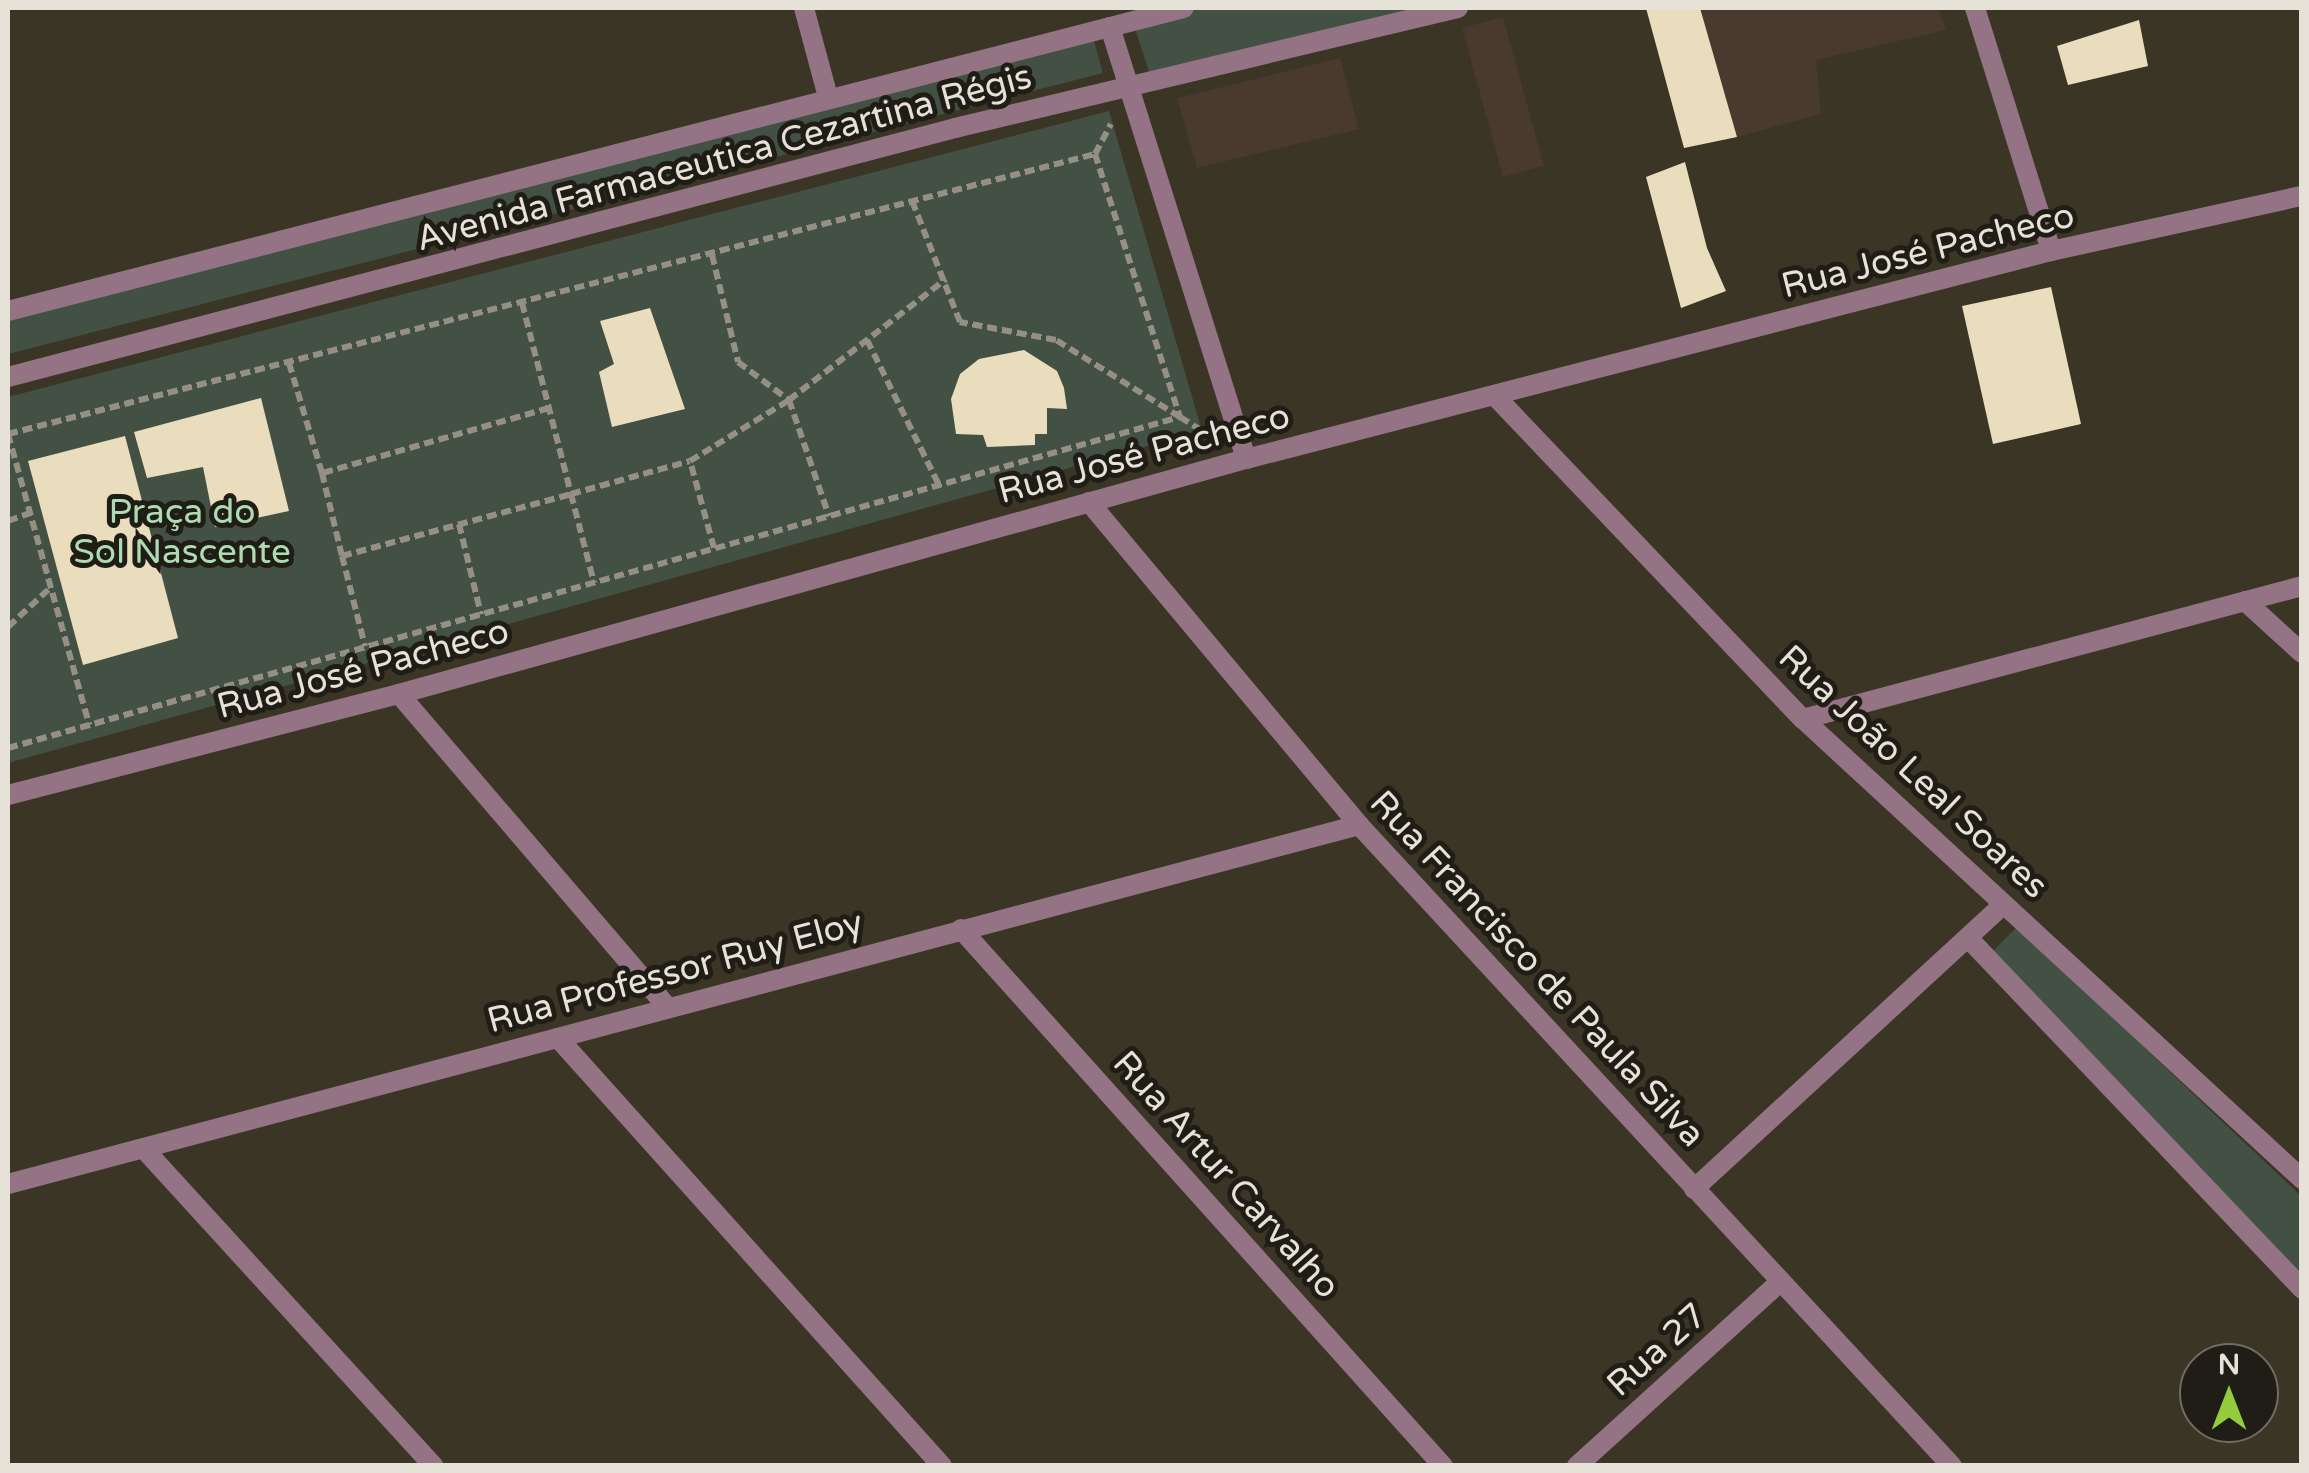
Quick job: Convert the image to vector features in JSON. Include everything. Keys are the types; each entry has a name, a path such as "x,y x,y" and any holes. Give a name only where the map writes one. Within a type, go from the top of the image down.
{"street":[{"path":"804,8 828,97"},
{"name":"Avenida Farmaceutica Cezartina Régis","path":"8,311 1184,8"},
{"name":"Avenida Farmaceutica Cezartina Régis","path":"8,378 1130,87 1458,8"},
{"path":"1975,8 2051,251"},
{"path":"1110,27 1246,459"},
{"name":"Rua José Pacheco","path":"8,795 400,694 1246,459 2051,251 2302,196"},
{"name":"Rua João Leal Soares","path":"1496,396 1803,719 2302,1179"},
{"name":"Rua Francisco de Paula Silva","path":"1088,502 1359,825 1952,1466"},
{"path":"1803,719 2302,586"},
{"path":"2245,601 2302,653"},
{"path":"400,694 667,1007"},
{"name":"Rua Professor Ruy Eloy","path":"8,1184 1359,825"},
{"path":"1694,1189 1970,940 2002,904"},
{"name":"Rua Artur Carvalho","path":"961,928 1442,1465"},
{"path":"1970,940 2302,1289"},
{"path":"558,1038 942,1466"},
{"path":"144,1149 433,1466"},
{"name":"Rua 27","path":"1577,1466 1780,1282"}],"path":[{"path":"89,725 8,434 1095,154 1180,417"},
{"path":"913,203 960,322 1056,340 1180,417"},
{"path":"712,254 738,362 789,400 829,516"},
{"path":"342,556 690,462 789,400 946,279"},
{"path":"522,303 594,583"},
{"path":"867,340 939,485"},
{"path":"289,363 322,473 366,647"},
{"path":"322,473 550,408"},
{"path":"8,748 1180,417"},
{"path":"690,462 714,548"},
{"path":"8,521 30,513"},
{"path":"459,524 482,614"},
{"path":"8,628 51,587"}],"shaded area":[{"path":"1700,8 1938,8 1946,30 1816,60 1821,114 1737,137"},
{"path":"1503,17 1544,166 1503,177 1462,28"},
{"path":"1340,58 1359,129 1197,168 1177,98"}],"green space":[{"path":"1203,8 1425,8 1151,78 1134,25"},
{"path":"1092,34 1103,73 8,354 8,321"},
{"name":"Praça do Sol Nascente","path":"1109,111 1202,431 8,763 8,397"},
{"path":"2017,927 2301,1196 2301,1283 1980,964"}],"building":[{"path":"1646,8 1700,8 1737,137 1684,148"},
{"path":"2139,20 2148,66 2068,85 2057,46"},
{"path":"1685,162 1707,248 1726,291 1681,308 1646,177"},
{"path":"2051,287 2081,424 1993,444 1962,306"},
{"path":"650,308 685,409 612,427 599,372 614,364 600,321"},
{"path":"1024,350 1057,371 1064,388 1067,409 1047,408 1047,434 1035,434 1035,445 987,447 983,435 956,434 951,399 960,374 979,359"},
{"path":"261,398 289,511 215,527 203,467 147,478 134,432"},
{"path":"125,436 178,638 83,665 28,461"}]}
